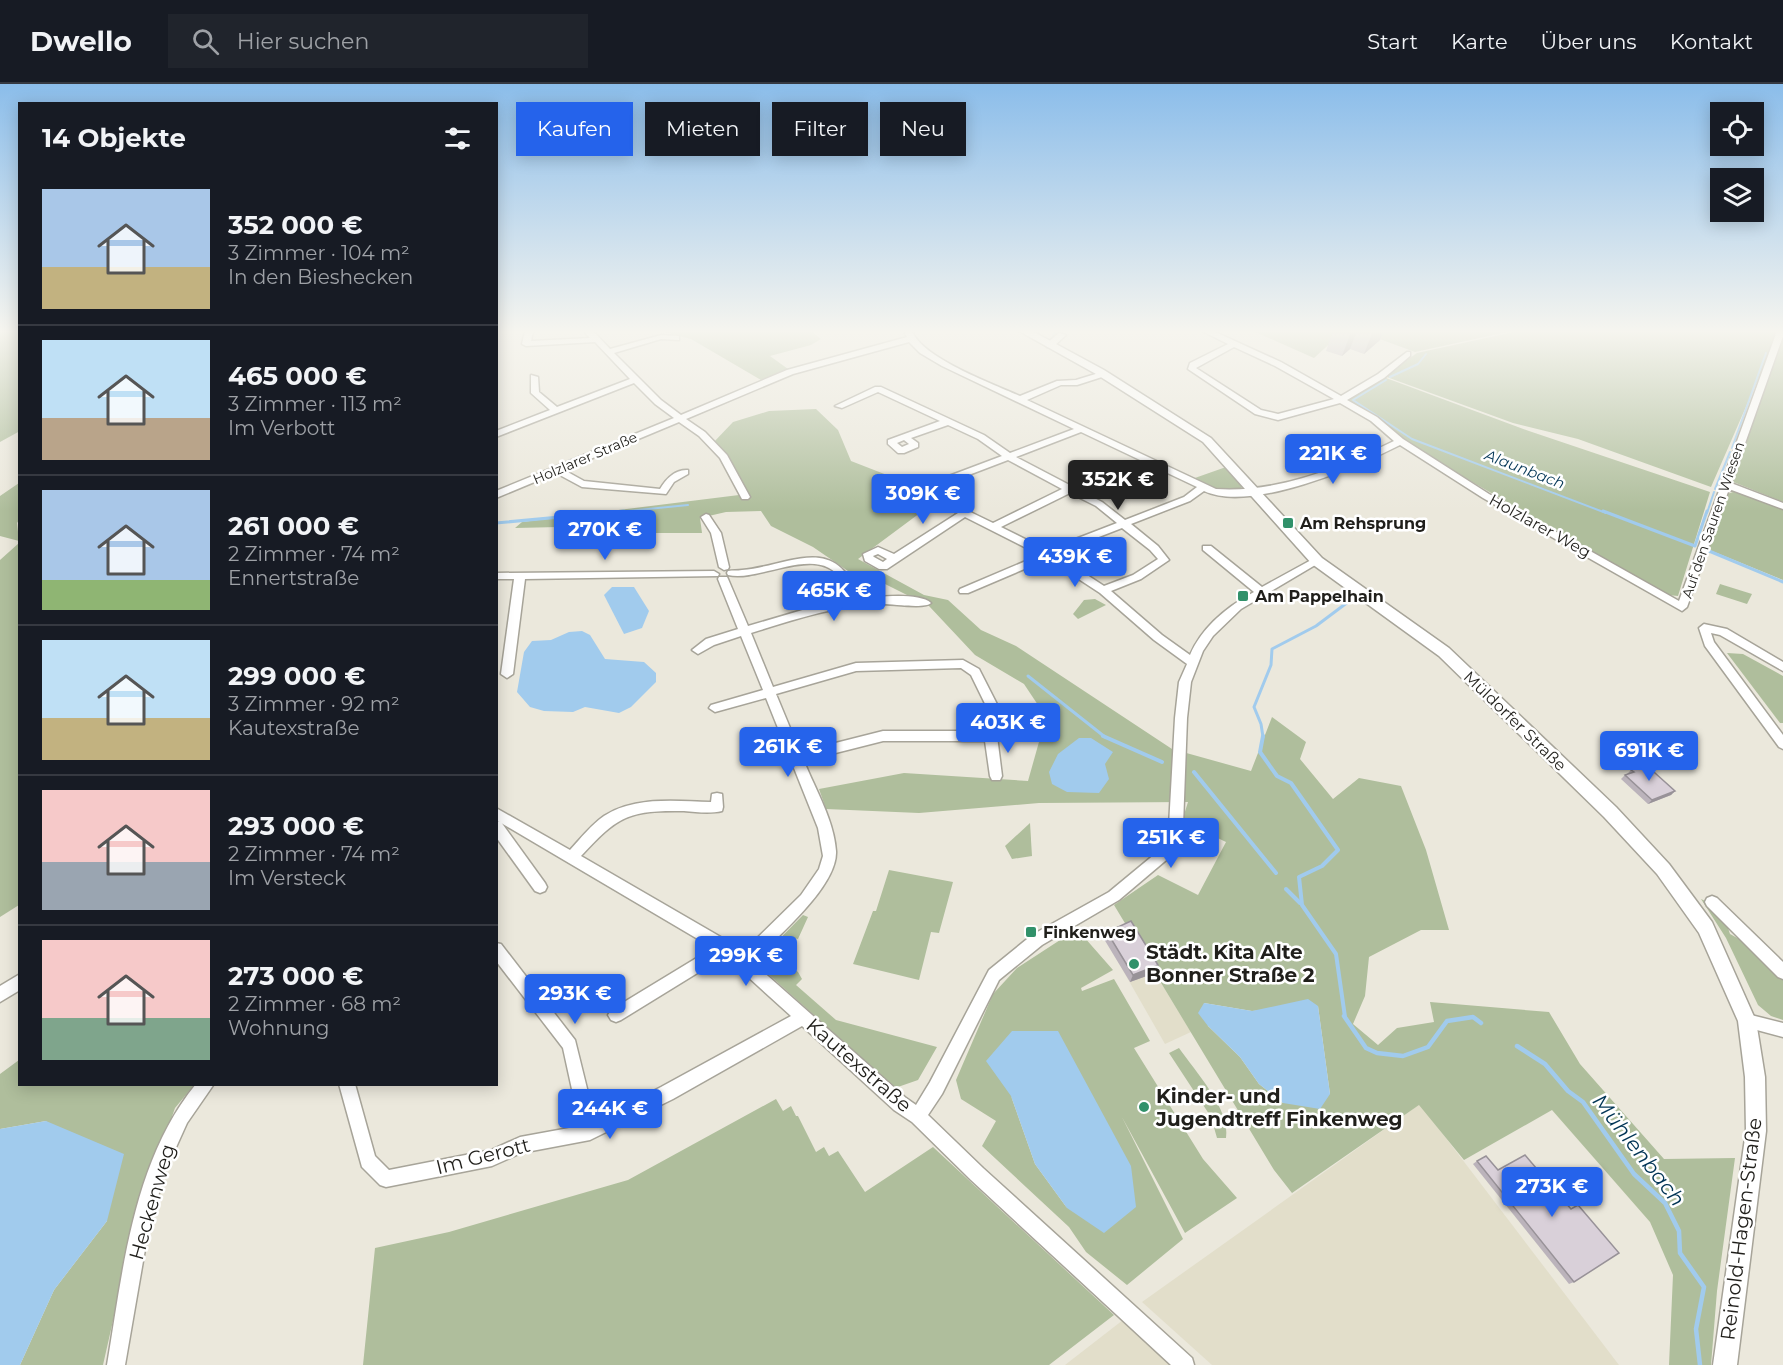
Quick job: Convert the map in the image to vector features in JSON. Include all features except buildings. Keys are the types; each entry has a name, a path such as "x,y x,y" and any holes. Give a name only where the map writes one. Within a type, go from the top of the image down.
{"main road":[{"name":"Müldorfer Straße","path":"1129,391 1201,435 1317,561 1444,652 1610,812 1664,868 1706,928 1747,1021"},
{"name":"Reinold-Hagen-Straße","path":"1725,1365 1756,1131 1755,1077 1747,1021"}],"street":[{"path":"535,391 557,411"},
{"path":"498,433 607,391"},
{"path":"647,391 702,434 724,457 745,497"},
{"name":"Holzlarer Straße","path":"498,494 745,391"},
{"path":"839,406 874,391"},
{"path":"882,391 981,437 1010,456 1113,513 1164,560 1137,577 1103,590"},
{"path":"999,391 1202,488 1225,494 1253,492 1321,475 1372,456 1400,441 1374,419 1325,391"},
{"path":"1017,400 1040,391"},
{"path":"1225,391 1265,415 1278,417 1341,400 1356,391"},
{"name":"Auf den Sauren Wiesen","path":"1682,607 1759,391"},
{"path":"905,437 947,422"},
{"path":"1078,430 921,488 1047,555 1103,590 1176,653 1193,662"},
{"name":"Holzlarer Weg","path":"1400,441 1537,525 1682,607"},
{"path":"556,469 582,484 663,492 670,480 686,472"},
{"path":"1726,484 1783,506"},
{"path":"964,591 1187,499 1202,488"},
{"path":"994,526 1070,489"},
{"path":"894,559 965,513"},
{"path":"706,517 716,533 723,573 743,632 825,828 829,861 814,889 743,962"},
{"path":"1207,548 1260,591"},
{"path":"498,576 741,574 813,560 825,562 841,571 853,592 854,602"},
{"path":"918,1116 936,1088 994,975 1037,940 1114,896 1166,852 1176,826 1181,718 1185,682 1193,662 1209,633 1224,617 1260,591 1317,561"},
{"path":"507,674 519,577"},
{"path":"698,650 710,642 854,602 909,600 926,603"},
{"path":"1783,667 1722,632 1704,628 1709,643 1783,744"},
{"path":"715,708 856,667 963,664 975,672 999,720 991,736 996,776"},
{"path":"796,758 883,736 991,736"},
{"path":"571,857 601,826 616,815 645,808 717,807 717,798"},
{"name":"Kautexstraße","path":"498,814 726,948 900,1104 918,1116 977,1174 1185,1365"},
{"path":"498,829 540,887"},
{"path":"1712,902 1783,972"},
{"path":"616,1015 726,948"},
{"path":"498,952 570,1046 590,1132"},
{"path":"0,995 18,982"},
{"name":"Im Gerott","path":"347,1086 368,1161 386,1179 492,1158 520,1145 590,1132 668,1093 802,1017"},
{"path":"1747,1021 1783,1030"},
{"name":"Heckenweg","path":"116,1365 144,1217 171,1137 181,1116 204,1086"}],"shaded area":[{"path":"1128,929 1191,1032 1165,1044 1105,939"},
{"path":"1420,1104 1619,1365 1212,1365 1142,1302"},
{"path":"1123,1320 1171,1365 1065,1365"}],"green space":[{"path":"0,391 18,391 18,432 0,442"},
{"path":"1358,391 1421,391 1529,431 1710,492 1678,596 1668,595 1441,464 1346,400"},
{"path":"1425,391 1753,391 1711,487 1578,439 1513,423"},
{"path":"1762,391 1783,391 1783,502 1731,481"},
{"path":"816,409 838,430 851,461 910,484 924,510 858,559 924,595 948,600 981,630 1016,646 1172,749 1251,771 1272,717 1306,742 1300,759 1333,799 1359,778 1401,786 1426,850 1449,930 1421,930 1369,957 1365,996 1353,1024 1378,1045 1397,1028 1434,1022 1430,1002 1549,1012 1580,1064 1664,1159 1735,1158 1717,1291 1711,1365 1669,1365 1673,1275 1650,1222 1552,1110 1464,1160 1419,1105 1292,1193 1274,1170 1114,905 1158,875 1198,895 1226,842 1182,821 1188,802 1039,803 919,813 826,809 819,789 904,773 1028,781 1046,717 1024,684 975,655 929,606 863,573 848,571 813,547 771,526 761,511 726,512 700,518 702,533 623,533 603,526 515,528 522,522 739,495 741,493 713,443 733,422 769,411","holes":["1204,1003 1252,1011 1318,1006 1330,1094 1283,1103 1259,1084 1240,1057 1208,1026"]},
{"path":"1226,467 1242,487 1224,491 1192,479"},
{"path":"18,484 18,541 0,536 0,496"},
{"path":"1736,491 1783,508 1783,580 1707,549 1727,494"},
{"path":"18,544 18,906 0,917 0,560"},
{"path":"1720,584 1752,594 1747,604 1716,594"},
{"path":"1095,599 1106,605 1078,619 1073,614 1084,600"},
{"path":"1727,653 1743,654 1783,676 1783,723 1780,723"},
{"path":"1030,823 1032,856 1012,859 1005,846"},
{"path":"889,870 953,882 939,933 931,932 919,980 853,964 873,911 876,911"},
{"path":"1701,899 1720,913 1730,934 1750,945 1783,977 1783,1020 1771,1016 1758,1005 1726,938"},
{"path":"803,915 808,917 798,939 789,937 781,959 798,972 802,979 796,985 836,1020 937,1047 918,1080 895,1088 756,963"},
{"path":"1077,929 1113,970 1081,988 1082,991 1114,979 1150,1041 1134,1048 1203,1159 1237,1198 1185,1233 1122,1117 1183,1239 1127,1285 1086,1252 1069,1227 982,1146 996,1121 961,1099 956,1080 993,994 1017,968","holes":["1011,1096 1067,1208 1035,1164"]},
{"path":"1179,1048 1218,1103 1226,1127 1226,1138 1217,1138 1211,1117 1169,1053"},
{"path":"18,1061 18,1086 193,1086 175,1108 135,1223 103,1365 20,1365 54,1290 107,1221 46,1121 0,1129 0,1074"},
{"path":"776,1099 783,1111 791,1106 816,1152 824,1147 829,1156 838,1151 865,1192 933,1147 1114,1315 1049,1365 363,1365 375,1248 449,1232 628,1180"}],"water":[{"path":"612,587 634,587 649,611 642,628 624,634 604,595"},
{"path":"582,631 590,635 605,659 644,662 656,673 656,682 631,707 619,713 585,707 573,712 544,711 530,707 517,692 524,652 532,641 551,640 569,632"},
{"path":"1079,738 1091,738 1113,752 1105,764 1109,779 1099,793 1067,792 1052,784 1049,772 1058,754"},
{"path":"1308,999 1318,1006 1330,1094 1320,1109 1283,1103 1259,1084 1240,1057 1198,1013 1204,1003 1252,1011"},
{"path":"1012,1031 1058,1031 1131,1166 1136,1207 1104,1233 1067,1208 1035,1164 1011,1096 986,1061"},
{"path":"46,1121 124,1154 107,1221 54,1290 20,1365 0,1365 0,1129"}],"waterway":[{"name":"Alaunbach","path":"1368,391 1353,400 1412,439 1606,513"},
{"path":"1732,448 1752,391"},
{"path":"1715,489 1730,452"},
{"path":"1707,513 1714,492"},
{"path":"608,513 688,505"},
{"path":"498,523 624,511"},
{"name":"Alaunbach","path":"1603,511 1695,546 1707,511"},
{"name":"Alaunbach","path":"1709,551 1783,582"},
{"name":"Mühlenbach","path":"1263,736 1254,707 1271,665 1272,649 1316,626 1356,596"},
{"path":"1028,676 1105,737"},
{"name":"Mühlenbach","path":"1263,736 1260,752 1277,776 1291,783 1338,850 1322,866 1299,877 1302,905 1336,954 1345,1017"},
{"path":"1105,737 1162,762"},
{"path":"1194,772 1276,873"},
{"path":"1286,889 1300,903"},
{"name":"Mühlenbach","path":"1344,1016 1366,1048 1377,1053 1403,1056 1428,1047 1447,1021 1473,1017 1481,1023"},
{"name":"Mühlenbach","path":"1517,1046 1545,1064 1568,1091 1583,1102 1634,1174 1665,1203 1679,1231 1680,1253 1704,1287 1696,1329 1700,1365"}],"place":[{"name":"Am Rehsprung","path":"1288,523"},
{"name":"Am Pappelhain","path":"1243,596"},
{"name":"Finkenweg","path":"1031,932"},
{"name":"Städt. Kita Alte Bonner Straße 2","path":"1134,964"},
{"name":"Kinder- und Jugendtreff Finkenweg","path":"1144,1107"}]}
